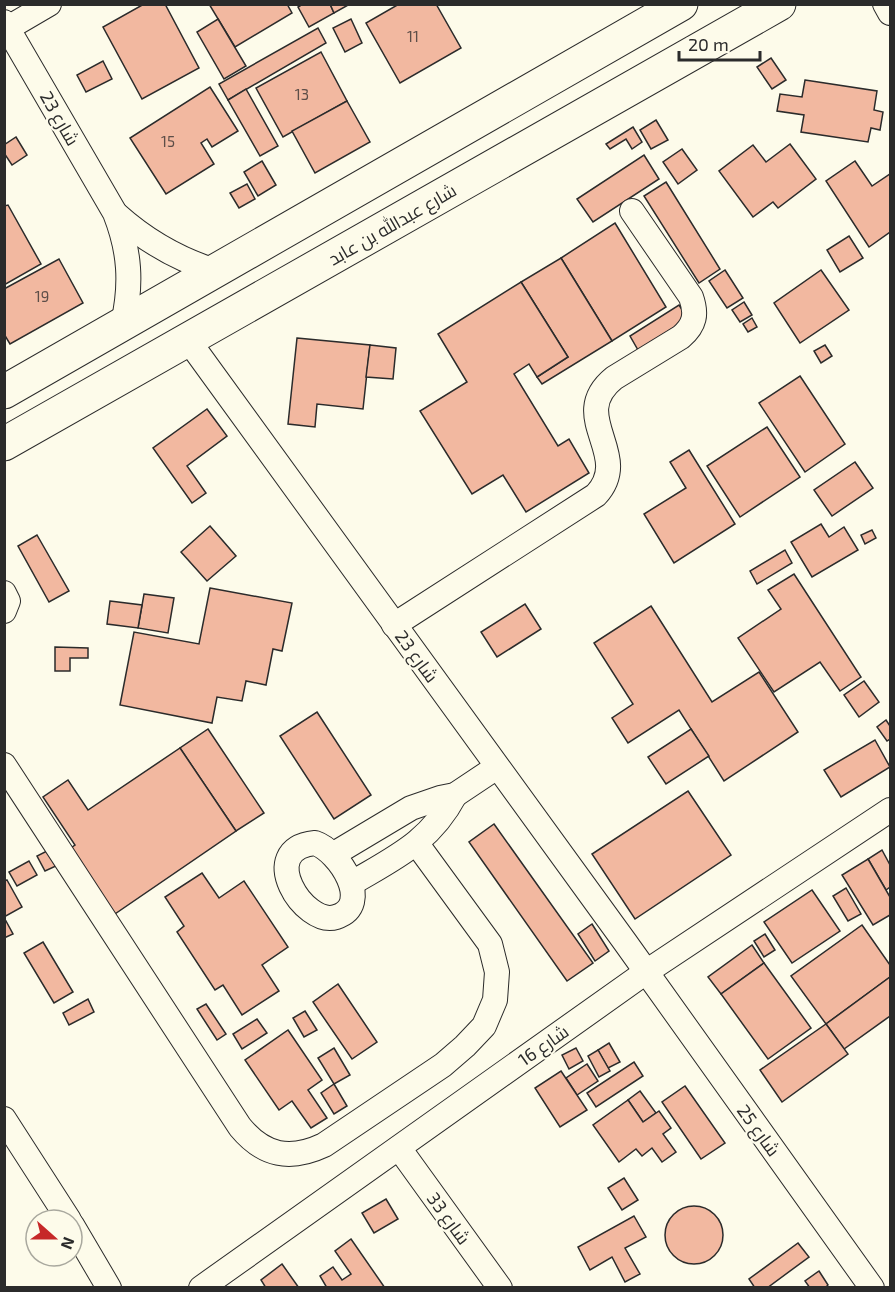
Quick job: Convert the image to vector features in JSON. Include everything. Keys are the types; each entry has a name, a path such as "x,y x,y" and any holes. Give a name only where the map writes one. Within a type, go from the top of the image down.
{"main road":[{"path":"16,386 681,4"},
{"name":"شارع عبدالله بن عابد","path":"4,444 779,4"},
{"path":"300,222 310,220 327,228 332,237 333,246 325,263"},
{"path":"16,386 22,389 24,401 29,410 39,416 50,417"}],"street":[{"path":"6,25 48,4"},
{"path":"885,4 891,13"},
{"name":"شارع 23","path":"6,25 115,213 128,256 128,302 123,324"},
{"path":"394,625 596,495 604,487 609,477 610,466 596,417 599,395 605,385 614,378 681,337 695,319 695,308 691,297 632,211"},
{"name":"شارع 23","path":"115,213 142,236 171,254 215,271"},
{"name":"شارع 23","path":"188,340 646,972"},
{"path":"4,593 8,601 4,611"},
{"path":"4,765 240,1127 250,1139 263,1148 278,1153 294,1155 309,1152 324,1145 443,1065 484,1026 495,1000 497,972 490,944 417,844"},
{"path":"334,854 411,808 455,795 497,767"},
{"path":"352,884 417,844 439,822 455,795"},
{"name":"شارع 16","path":"201,1287 646,972 891,810"},
{"path":"315,843 326,847 334,854 352,884 351,903 345,912 336,917 316,916 308,910 288,880 286,869 289,858 295,849 304,844 315,843"},
{"name":"شارع 25","path":"646,972 872,1287"},
{"path":"4,1119 61,1208"},
{"name":"شارع 33","path":"399,1148 500,1287"},
{"path":"84,1245 109,1287"}],"building":[{"path":"144,4 165,4 199,68 142,99 103,27"},
{"path":"209,4 287,4 292,13 235,47"},
{"path":"303,4 330,4 334,13 309,27 298,7"},
{"path":"330,4 350,4 334,13"},
{"path":"399,4 436,4 461,48 400,83 366,23"},
{"path":"218,19 246,66 224,79 197,32"},
{"path":"351,19 362,43 345,52 333,28"},
{"path":"318,28 326,43 228,100 219,84"},
{"path":"321,52 347,101 283,137 256,88"},
{"path":"771,58 786,80 772,89 757,67"},
{"path":"103,61 112,79 86,92 77,75"},
{"path":"805,80 877,91 874,110 883,112 880,130 871,128 868,142 801,132 804,115 777,111 780,94 802,97"},
{"path":"210,87 238,131 212,147 207,139 201,143 214,164 166,194 130,138"},
{"path":"246,89 278,146 260,156 228,100"},
{"path":"347,101 370,142 315,173 292,131"},
{"path":"656,120 668,140 651,149 640,130"},
{"path":"633,127 642,142 632,149 626,139 610,149 606,144"},
{"path":"16,137 27,155 12,165 4,153 4,145"},
{"path":"790,144 816,179 778,208 773,202 753,217 719,171 753,145 766,162"},
{"path":"682,149 697,170 678,184 663,162"},
{"path":"644,155 659,179 593,222 577,199"},
{"path":"262,161 276,185 258,196 244,172"},
{"path":"855,161 872,186 890,174 890,232 869,247 826,181"},
{"path":"666,182 720,269 699,283 644,196"},
{"path":"247,184 255,199 239,208 230,193"},
{"path":"8,205 41,264 4,285 4,206"},
{"path":"615,223 666,307 612,341 561,258"},
{"path":"849,236 863,258 840,272 827,250"},
{"path":"561,258 612,341 542,384 537,377 568,357 521,282"},
{"path":"59,259 83,303 10,344 4,334 4,289"},
{"path":"725,270 743,298 727,308 709,281"},
{"path":"821,270 849,310 800,343 774,303"},
{"path":"521,282 568,357 537,377 529,364 514,374 558,446 569,439 589,473 526,512 503,475 472,494 420,411 467,382 438,334"},
{"path":"744,302 752,315 740,322 732,310"},
{"path":"679,305 688,319 638,350 630,336"},
{"path":"752,318 757,327 748,332 743,324"},
{"path":"297,338 370,345 363,409 317,404 315,427 288,424"},
{"path":"370,345 396,348 393,379 366,377"},
{"path":"825,345 832,356 821,363 814,351"},
{"path":"800,376 845,444 805,472 759,403"},
{"path":"207,409 227,436 187,466 206,493 192,503 153,448"},
{"path":"767,427 800,477 740,517 707,466"},
{"path":"689,450 735,524 674,563 644,514 686,488 670,462"},
{"path":"855,462 873,488 832,516 814,490"},
{"path":"821,524 829,537 844,527 858,550 812,577 791,542"},
{"path":"210,526 236,556 207,581 181,552"},
{"path":"872,530 876,538 865,544 861,535"},
{"path":"37,535 69,591 49,602 18,546"},
{"path":"785,550 792,563 757,584 750,571"},
{"path":"794,574 861,677 840,691 820,662 774,692 738,638 781,609 768,590"},
{"path":"210,588 292,603 282,651 273,649 266,685 246,681 242,701 217,697 212,723 120,705 134,632 199,644"},
{"path":"144,594 174,598 168,633 138,628"},
{"path":"110,601 142,605 138,628 107,624"},
{"path":"525,604 541,629 497,657 481,632"},
{"path":"651,606 712,702 759,672 798,732 724,781 679,710 628,743 612,718 633,704 594,643"},
{"path":"55,647 88,648 88,658 70,658 70,671 55,671"},
{"path":"864,681 879,702 859,717 844,695"},
{"path":"317,712 371,795 334,819 280,736"},
{"path":"886,720 890,726 890,739 887,741 877,727"},
{"path":"208,729 264,813 236,831 180,748"},
{"path":"691,729 709,756 666,784 648,757"},
{"path":"875,740 890,767 841,797 824,770"},
{"path":"180,748 236,831 109,918 65,852 75,845 43,797 68,780 88,810"},
{"path":"688,791 731,855 635,919 592,854"},
{"path":"494,824 593,963 567,981 469,842"},
{"path":"882,850 890,865 890,887 886,890 868,859"},
{"path":"47,851 56,866 45,871 37,856"},
{"path":"868,859 890,897 890,915 873,925 842,875"},
{"path":"29,861 37,875 17,886 9,872"},
{"path":"202,873 219,898 244,881 288,947 262,965 279,991 242,1015 223,985 215,990 177,932 184,926 165,897"},
{"path":"7,880 22,907 4,917 4,881"},
{"path":"846,888 861,914 848,921 833,896"},
{"path":"812,890 840,931 792,963 764,922"},
{"path":"6,921 13,934 4,938 4,922"},
{"path":"592,924 609,951 595,961 578,934"},
{"path":"862,925 890,965 890,977 826,1024 791,976"},
{"path":"765,934 775,950 764,957 754,941"},
{"path":"43,942 73,992 54,1003 24,953"},
{"path":"752,945 764,963 721,994 708,977"},
{"path":"764,963 811,1028 768,1059 721,994"},
{"path":"890,977 890,1016 844,1049 826,1024"},
{"path":"338,984 377,1042 352,1059 313,1002"},
{"path":"88,999 94,1012 69,1025 63,1013"},
{"path":"206,1004 226,1034 217,1040 197,1009"},
{"path":"305,1011 317,1030 304,1037 293,1018"},
{"path":"257,1019 267,1033 242,1049 233,1034"},
{"path":"826,1024 848,1054 782,1102 760,1070"},
{"path":"288,1030 322,1080 308,1090 327,1118 311,1128 292,1101 279,1110 245,1060"},
{"path":"609,1043 620,1062 608,1068 598,1050"},
{"path":"334,1048 350,1075 334,1084 318,1058"},
{"path":"576,1048 583,1061 569,1069 562,1055"},
{"path":"598,1050 610,1071 599,1077 588,1056"},
{"path":"634,1062 643,1076 596,1107 587,1093"},
{"path":"587,1064 598,1081 577,1095 566,1078"},
{"path":"561,1071 587,1110 560,1127 535,1088"},
{"path":"334,1084 347,1106 334,1114 321,1093"},
{"path":"685,1086 725,1143 701,1159 662,1102"},
{"path":"640,1091 656,1113 643,1122 628,1100"},
{"path":"628,1100 643,1122 659,1111 671,1128 663,1134 676,1152 662,1162 652,1148 642,1156 636,1149 619,1162 593,1125"},
{"path":"624,1178 638,1200 622,1210 608,1188"},
{"path":"386,1199 398,1219 374,1233 362,1213"},
{"path":"688,1206 700,1206 715,1214 723,1229 723,1241 715,1256 700,1264 688,1264 673,1256 665,1241 665,1229 673,1214"},
{"path":"634,1216 646,1237 625,1248 640,1274 625,1282 612,1257 590,1270 578,1247"},
{"path":"351,1239 385,1288 327,1288 320,1276 333,1267 342,1280 351,1274 335,1251"},
{"path":"798,1243 809,1257 767,1288 755,1288 749,1279"},
{"path":"282,1264 299,1288 266,1288 261,1280"},
{"path":"819,1271 828,1285 825,1288 810,1288 805,1281"}]}
